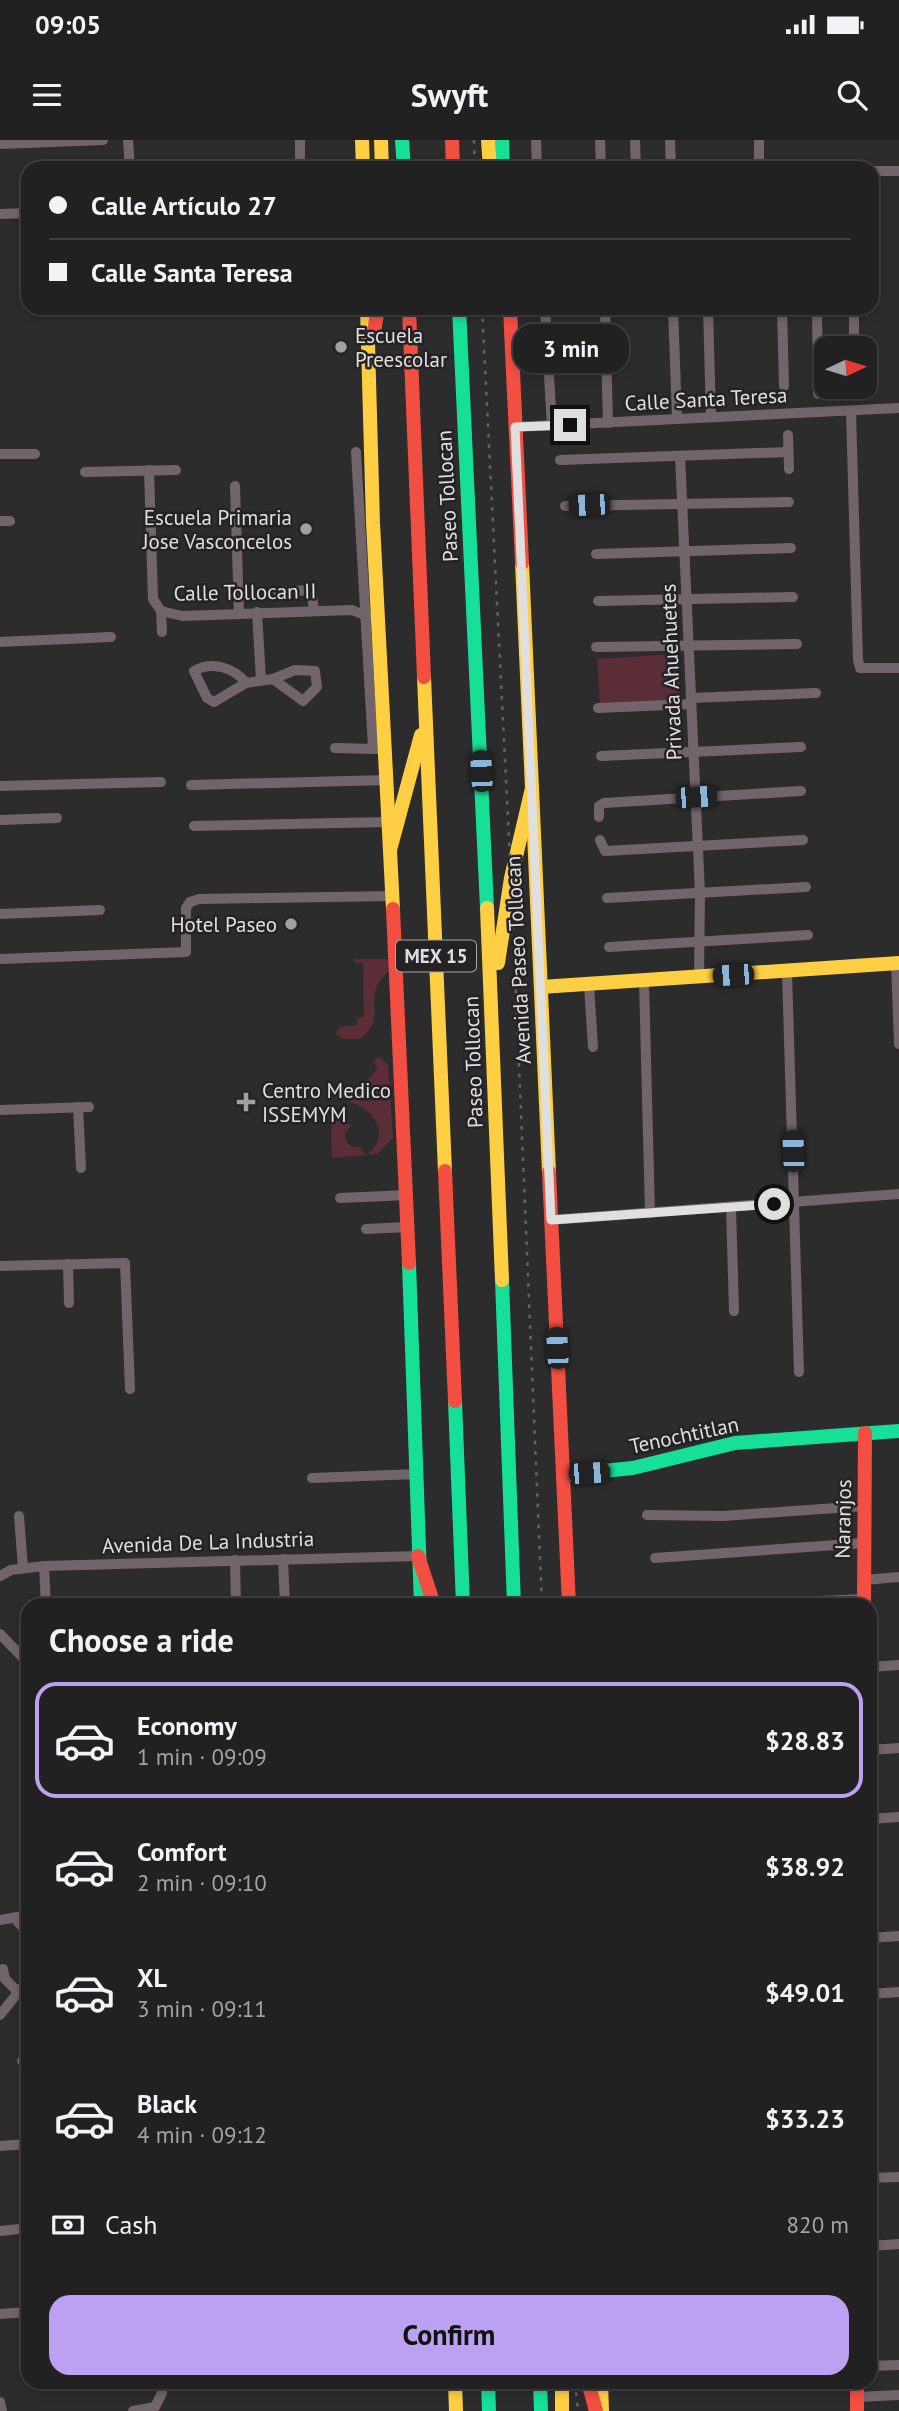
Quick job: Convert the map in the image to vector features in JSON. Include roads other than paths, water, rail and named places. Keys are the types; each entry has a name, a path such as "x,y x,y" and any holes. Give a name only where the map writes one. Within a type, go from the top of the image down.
{"main road":[{"path":"362,140 363,161"},
{"path":"381,140 382,161"},
{"path":"402,140 404,161"},
{"path":"452,140 453,161"},
{"path":"488,140 490,161"},
{"path":"502,140 503,161"},
{"path":"368,315 371,598 379,750 386,780 390,850 407,1195 421,1598"},
{"path":"369,354 377,315"},
{"name":"Paseo Tollocan","path":"409,315 463,1598"},
{"name":"Paseo Tollocan","path":"460,315 492,1016 513,1598"},
{"name":"Avenida Paseo Tollocan","path":"509,315 569,1598"},
{"path":"390,850 426,710"},
{"path":"492,1016 511,878 532,788"},
{"path":"541,987 897,963"},
{"name":"Tenochtitlan","path":"563,1475 634,1468 736,1443 899,1431"},
{"name":"Naranjos","path":"864,1598 865,1433"},
{"path":"418,1556 432,1598"},
{"path":"455,2389 456,2411"},
{"path":"488,2389 489,2411"},
{"path":"540,2389 541,2411"},
{"path":"562,2389 562,2411"},
{"path":"590,2389 596,2411"},
{"path":"601,2389 602,2411"}],"street":[{"path":"0,144 103,140"},
{"path":"128,140 130,161"},
{"path":"300,140 300,161"},
{"path":"536,140 537,161"},
{"path":"600,140 601,161"},
{"path":"635,140 636,161"},
{"path":"670,140 671,161"},
{"path":"759,140 759,161"},
{"path":"879,172 899,172"},
{"path":"1,212 21,213"},
{"path":"545,315 552,426"},
{"path":"605,315 608,423"},
{"path":"673,315 677,418"},
{"path":"708,315 711,416"},
{"path":"782,315 784,386"},
{"path":"817,315 817,336"},
{"path":"854,315 854,336"},
{"name":"Calle Santa Teresa","path":"515,427 899,408"},
{"path":"851,411 858,660 860,668 867,670 899,668"},
{"path":"788,435 789,469"},
{"path":"352,610 371,598 356,452"},
{"path":"560,460 788,452"},
{"path":"0,454 35,454"},
{"name":"Privada Ahuehuetes","path":"680,456 702,977"},
{"path":"149,470 153,599 161,611"},
{"path":"85,472 176,470"},
{"path":"235,486 239,613"},
{"path":"565,506 789,502"},
{"path":"596,554 791,548"},
{"path":"278,592 310,589 314,610"},
{"path":"598,601 793,597"},
{"name":"Calle Tollocan II","path":"162,632 161,611 182,616 352,610 372,619"},
{"path":"257,612 261,680"},
{"path":"0,642 111,637"},
{"path":"596,648 797,644"},
{"path":"246,682 237,672 225,667 194,671 211,702 219,701 246,682 273,679"},
{"path":"598,708 816,693"},
{"path":"601,755 801,747"},
{"path":"335,748 379,750"},
{"path":"191,785 386,780"},
{"path":"0,786 161,782"},
{"path":"599,817 599,806 604,803 801,791"},
{"path":"0,820 57,818"},
{"path":"194,826 388,822"},
{"path":"600,840 605,851 803,840"},
{"path":"607,898 806,887"},
{"path":"0,959 186,952 186,908 199,899 392,896"},
{"path":"0,914 100,911"},
{"path":"609,947 808,935"},
{"path":"897,963 899,1044"},
{"path":"787,972 799,1372"},
{"path":"644,981 650,1213"},
{"path":"589,985 593,1047"},
{"path":"0,1110 84,1107 81,1168"},
{"path":"551,1220 899,1194"},
{"path":"340,1198 407,1195"},
{"path":"731,1206 734,1311"},
{"path":"366,1229 408,1227"},
{"path":"0,1266 125,1263 130,1389"},
{"path":"68,1264 69,1303"},
{"path":"312,1478 417,1474"},
{"path":"647,1515 723,1516 864,1506"},
{"path":"19,1516 23,1568"},
{"path":"656,1558 864,1543"},
{"name":"Avenida De La Industria","path":"0,1576 23,1568 44,1566 418,1556"},
{"path":"283,1559 285,1598"},
{"path":"235,1560 236,1598"},
{"path":"44,1566 46,1598"},
{"path":"864,1580 899,1577"},
{"path":"0,1634 21,1656"},
{"path":"877,1667 899,1665"},
{"path":"877,1750 899,1748"},
{"path":"877,1819 899,1817"},
{"path":"0,1920 21,1917"},
{"path":"15,1918 21,1925"},
{"path":"877,1938 899,1936"},
{"path":"3,1969 5,1979 18,1992"},
{"path":"0,2015 21,1988"},
{"path":"877,1994 899,1992"},
{"path":"0,2146 21,2144"},
{"path":"877,2178 899,2177"},
{"path":"0,2231 21,2229"},
{"path":"877,2246 899,2244"},
{"path":"0,2314 21,2312"},
{"path":"877,2366 899,2365"},
{"path":"133,2411 155,2407 163,2393 162,2389"},
{"path":"857,2404 899,2395"},
{"path":"0,2402 2,2411"},
{"path":"451,2411 456,2411"}],"railway":[{"path":"474,140 475,161"},
{"path":"482,315 511,878 542,1598"},
{"path":"576,2389 578,2411"}],"place":[{"name":"Escuela Preescolar","path":"341,347"},
{"name":"Escuela Primaria Jose Vasconcelos","path":"306,529"},
{"name":"Hotel Paseo","path":"291,924"},
{"name":"Centro Medico ISSEMYM","path":"246,1102"}]}
